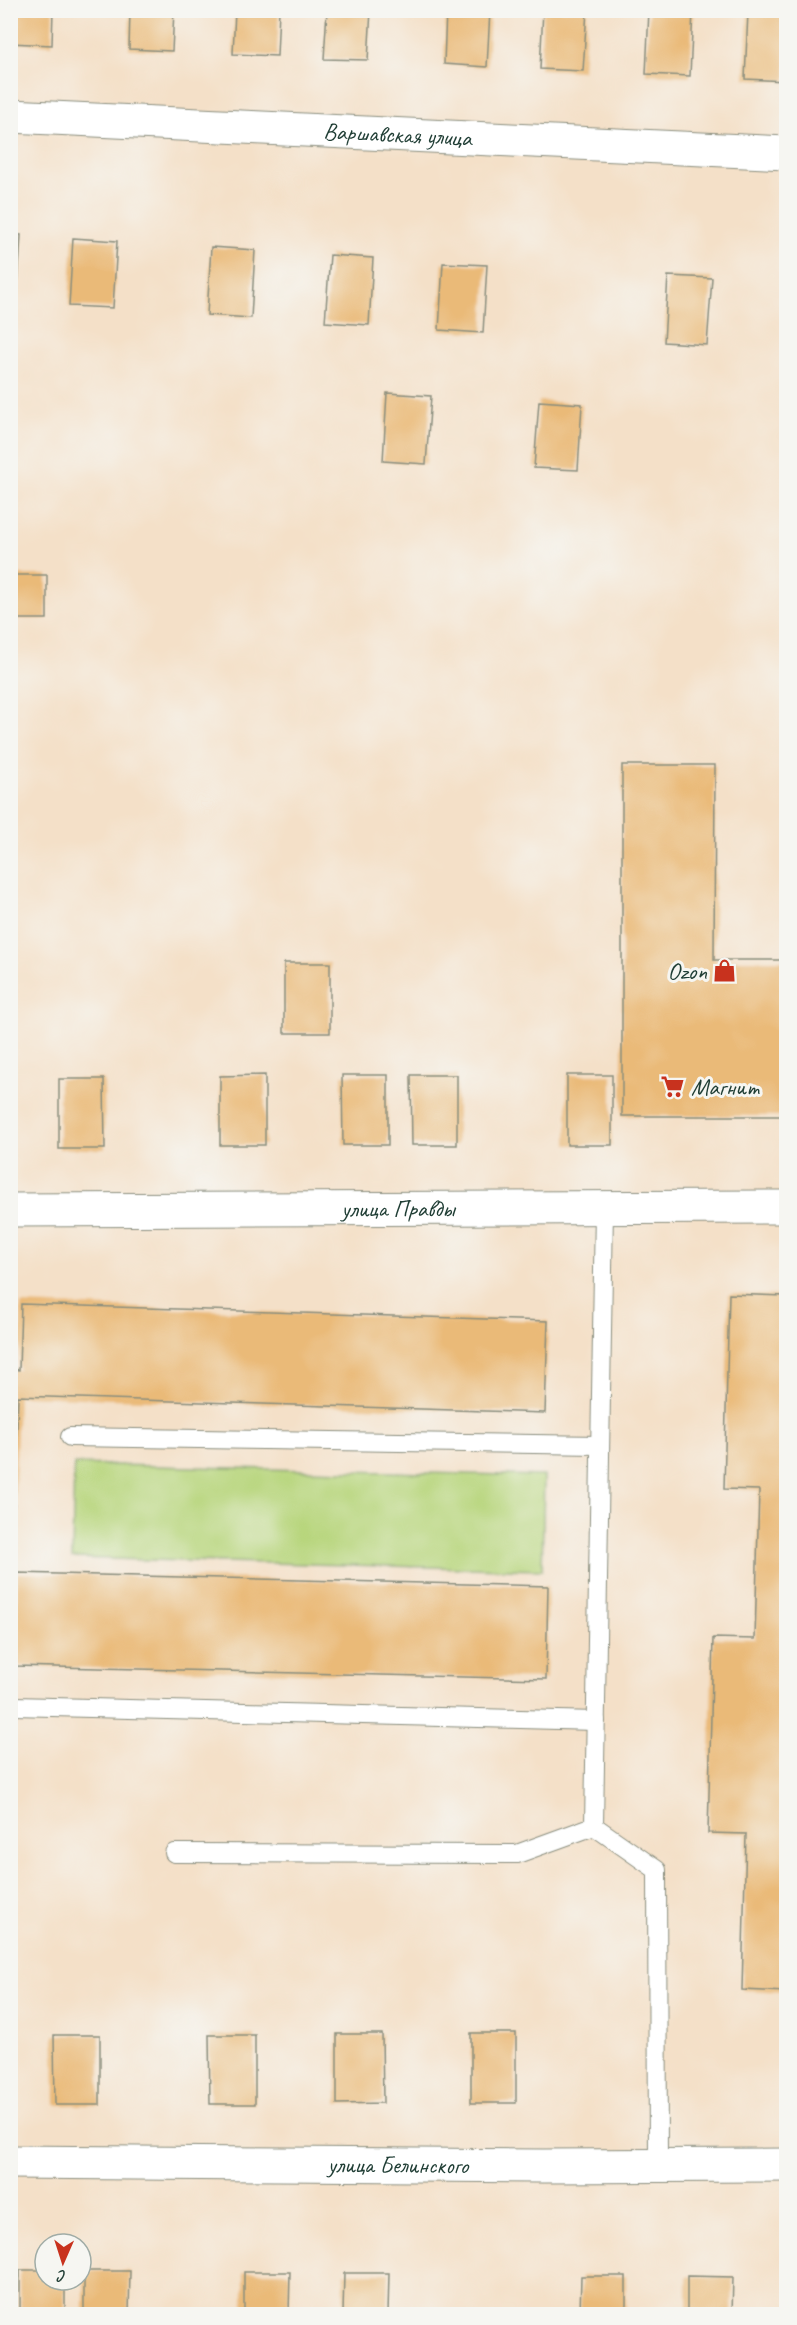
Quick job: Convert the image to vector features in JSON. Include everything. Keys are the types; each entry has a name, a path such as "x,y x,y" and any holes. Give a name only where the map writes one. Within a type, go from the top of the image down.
{"street":[{"name":"Варшавская улица","path":"10,116 786,153"},
{"name":"улица Правды","path":"10,1210 786,1207"},
{"name":"улица Белинского","path":"10,2162 786,2165"}],"lane":[{"path":"594,1826 603,1209"},
{"path":"70,1437 600,1445"},
{"path":"14,1706 596,1721"},
{"path":"174,1853 517,1854 594,1826"},
{"path":"594,1826 657,1870 658,2165"}],"green space":[{"path":"74,1464 544,1476 542,1570 72,1558"}],"building":[{"path":"10,10 53,10 52,45 10,43"},
{"path":"130,10 174,10 172,51 129,49"},
{"path":"235,10 279,10 277,56 233,54"},
{"path":"327,10 371,10 368,60 324,59"},
{"path":"446,10 490,10 487,67 444,64"},
{"path":"543,10 587,10 583,71 540,69"},
{"path":"649,10 693,10 690,76 646,74"},
{"path":"748,12 786,14 786,81 745,79"},
{"path":"10,234 21,235 17,302 10,302"},
{"path":"73,238 117,241 113,308 69,306"},
{"path":"211,247 255,250 251,318 207,315"},
{"path":"330,255 373,258 369,325 325,322"},
{"path":"443,263 487,265 483,333 439,330"},
{"path":"668,276 712,278 707,345 664,342"},
{"path":"387,393 431,396 426,464 383,461"},
{"path":"539,401 582,404 578,470 534,468"},
{"path":"10,575 47,575 47,619 10,619"},
{"path":"622,765 715,765 714,960 786,960 786,1116 622,1116"},
{"path":"284,963 330,963 330,1033 284,1033"},
{"path":"265,1075 265,1145 220,1145 220,1076"},
{"path":"342,1075 388,1075 388,1145 343,1145"},
{"path":"411,1075 457,1075 457,1145 412,1145"},
{"path":"567,1075 612,1075 612,1145 567,1145"},
{"path":"59,1079 104,1079 105,1149 59,1149"},
{"path":"729,1294 786,1296 786,1992 742,1990 746,1834 708,1833 713,1638 755,1639 759,1490 724,1489"},
{"path":"21,1304 548,1321 545,1413 18,1396 14,1517 10,1517 10,1369 19,1370"},
{"path":"17,1573 548,1586 546,1679 15,1666"},
{"path":"471,2033 516,2033 516,2103 471,2103"},
{"path":"337,2034 382,2034 383,2103 337,2104"},
{"path":"54,2035 100,2035 100,2105 55,2105"},
{"path":"209,2035 255,2035 255,2104 210,2104"},
{"path":"20,2270 33,2270 33,2292 65,2292 65,2314 20,2314"},
{"path":"93,2271 130,2271 129,2314 84,2314 84,2292 93,2292"},
{"path":"244,2272 290,2272 289,2314 244,2314"},
{"path":"344,2273 389,2273 388,2314 343,2314"},
{"path":"581,2276 626,2276 626,2314 580,2314"},
{"path":"687,2276 733,2277 732,2314 687,2314"}],"place":[{"name":"Ozon","path":"725,971"},
{"name":"Магнит","path":"673,1087"}]}
